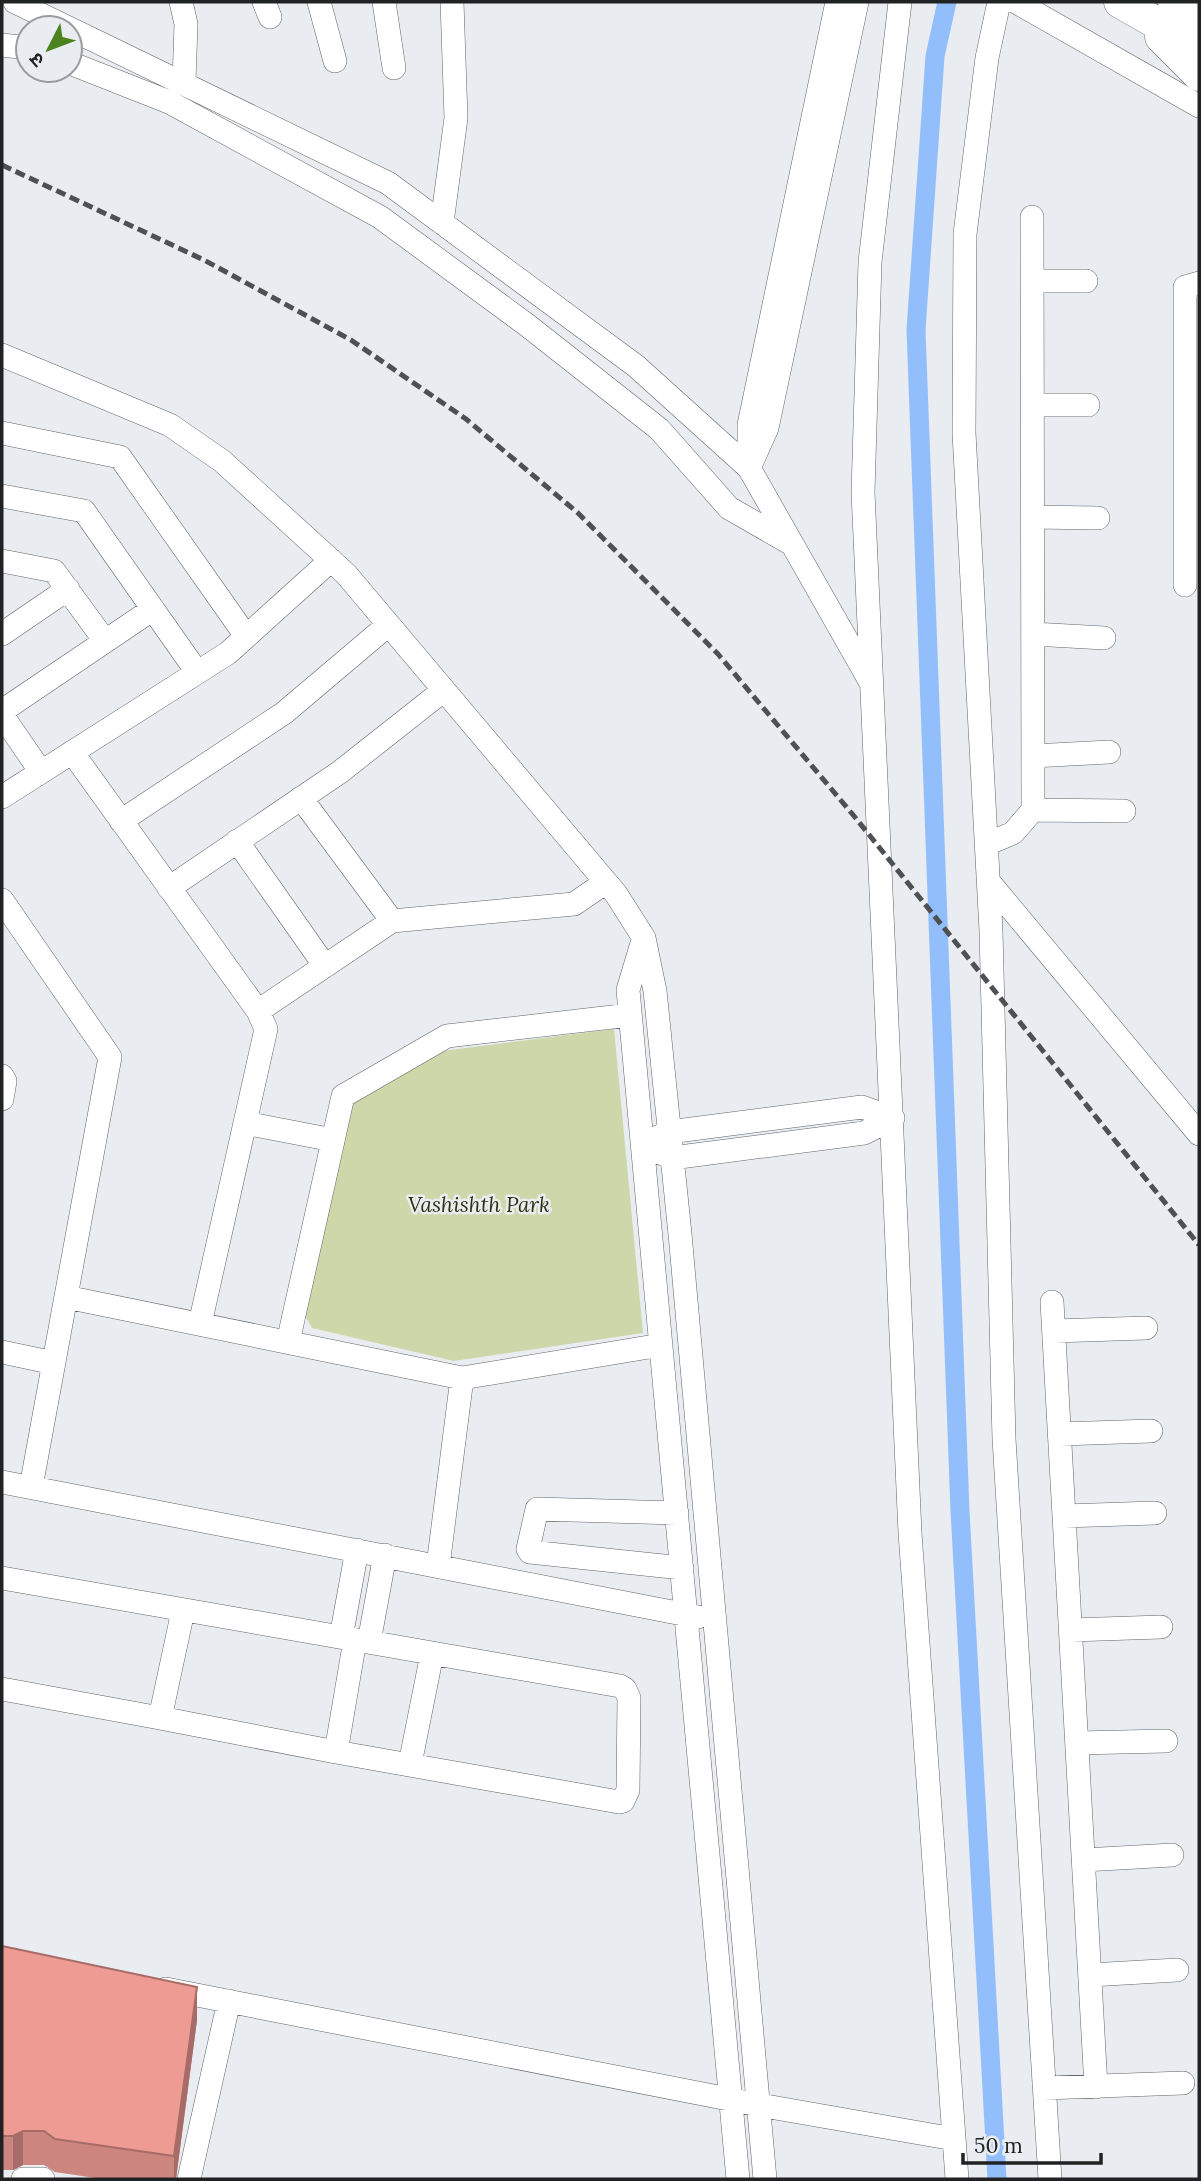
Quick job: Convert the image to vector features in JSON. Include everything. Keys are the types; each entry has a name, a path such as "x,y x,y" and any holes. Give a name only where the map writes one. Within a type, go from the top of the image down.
{"highway":[{"path":"1128,6 1199,47"},
{"path":"1128,6 1199,75"}],"street":[{"path":"15,2 388,183 636,366 750,468 873,686"},
{"path":"181,2 186,24 184,82"},
{"path":"319,2 335,61"},
{"path":"384,2 394,68"},
{"path":"442,223 456,118 452,2"},
{"path":"750,468 749,425 837,2"},
{"path":"750,468 767,428 857,2"},
{"path":"900,2 870,262 863,492 910,1533 957,2179"},
{"path":"999,2 987,58 965,234 964,433 989,882 1004,1439 1050,2179"},
{"path":"1016,2 1199,106"},
{"path":"1105,2 1128,6"},
{"path":"84,69 169,102 380,217 527,325 659,429 729,508 793,545"},
{"path":"987,844 1013,833 1033,810 1031,217"},
{"path":"1032,281 1086,281"},
{"path":"1185,585 1192,552 1192,425 1185,287 1199,284"},
{"path":"2,355 170,425 222,461 331,560 606,882 644,938 655,991 672,1158 765,2179"},
{"path":"1033,405 1088,405"},
{"path":"2,433 120,457 246,636"},
{"path":"2,496 84,511 198,672"},
{"path":"1033,517 1098,518"},
{"path":"2,797 198,672 246,636 331,560"},
{"path":"2,561 54,571 105,641"},
{"path":"2,634 68,589"},
{"path":"41,772 2,713 153,609"},
{"path":"121,821 284,713 388,625"},
{"path":"1033,634 1104,638"},
{"path":"169,888 301,798 444,690"},
{"path":"72,752 258,1011 266,1029 200,1324"},
{"path":"1033,756 1109,752"},
{"path":"301,798 392,921"},
{"path":"1033,810 1124,811"},
{"path":"237,841 325,966"},
{"path":"258,1011 392,921 574,904 606,882"},
{"path":"989,882 1199,1134"},
{"path":"2,900 110,1057 31,1487"},
{"path":"644,938 628,990 738,2179"},
{"path":"288,1342 343,1096 447,1036 630,1015"},
{"path":"2,1076 5,1081 2,1099"},
{"path":"642,1143 669,1132 862,1107 893,1118"},
{"path":"642,1143 672,1158 864,1133 893,1118"},
{"path":"245,1123 333,1140"},
{"path":"66,1297 461,1378 661,1345"},
{"path":"1052,1302 1096,2087"},
{"path":"1054,1331 1146,1328"},
{"path":"2,1352 54,1363"},
{"path":"438,1566 461,1378"},
{"path":"1060,1434 1151,1431"},
{"path":"2,1482 715,1620"},
{"path":"677,1513 537,1509 527,1549 530,1552 682,1569"},
{"path":"1064,1517 1155,1513"},
{"path":"336,1752 355,1640 357,1550"},
{"path":"355,1640 385,1555"},
{"path":"2,1578 625,1689 629,1698 628,1790 624,1801 619,1802 2,1689"},
{"path":"160,1718 183,1611"},
{"path":"1071,1630 1161,1627"},
{"path":"410,1765 432,1654"},
{"path":"1077,1743 1166,1741"},
{"path":"1084,1860 1172,1855"},
{"path":"1090,1975 1177,1970"},
{"path":"145,1985 759,2105 954,2138"},
{"path":"189,2179 229,2001"},
{"path":"1044,2088 1183,2084"},
{"path":"23,2179 43,2179"}],"green space":[{"name":"Vashishth Park","path":"614,1029 643,1333 454,1361 312,1328 302,1310 347,1107 435,1052"}],"building":[{"path":"2,1946 197,1987 174,2156 55,2139 44,2131 23,2131 13,2136 2,2136"}],"waterway":[{"path":"947,2 935,56 916,330 960,1511 997,2179"}],"railway":[{"path":"2,165 204,260 351,340 466,419 578,513 718,654 854,816 1199,1245"}]}
